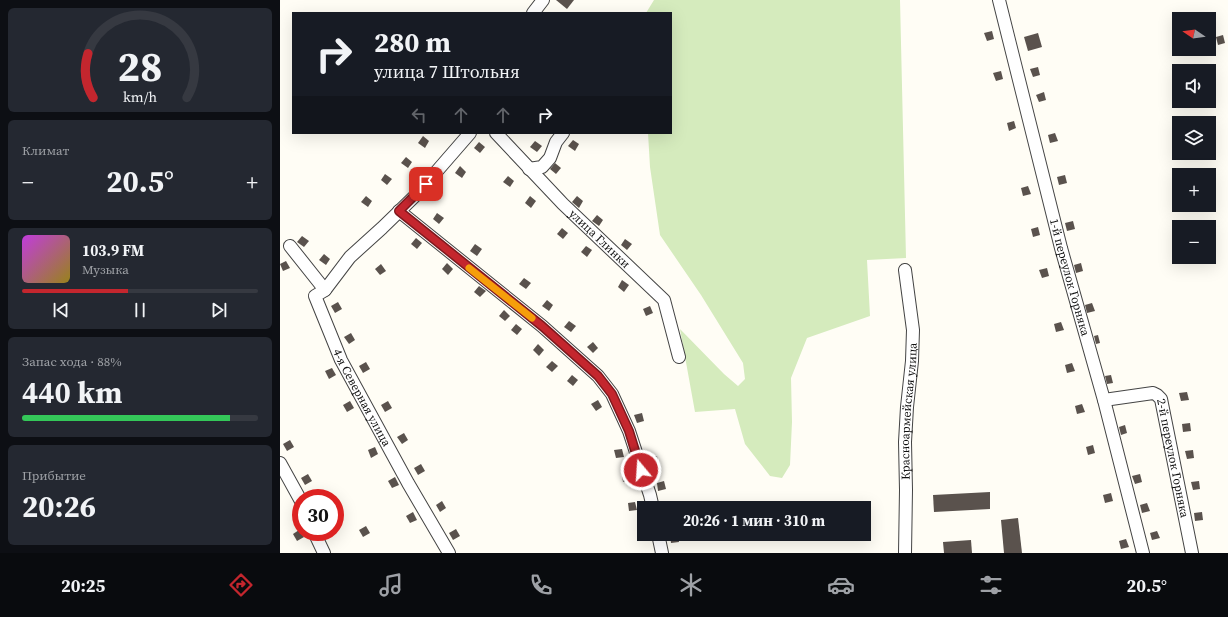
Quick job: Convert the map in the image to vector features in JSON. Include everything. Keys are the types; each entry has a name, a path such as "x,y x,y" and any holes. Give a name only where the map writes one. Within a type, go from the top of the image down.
{"street":[{"path":"534,12 543,0"},
{"name":"1-й переулок Горняка","path":"999,0 1061,248 1104,400 1144,553"},
{"path":"290,246 325,290 350,257 417,194 469,134"},
{"name":"улица Глинки","path":"497,134 563,204 664,300 679,357"},
{"path":"530,169 542,167 550,158 556,142 562,134"},
{"path":"399,211 542,326 598,376 612,394 629,431 651,501"},
{"name":"Красноармейская улица","path":"905,270 913,330 912,361 905,442 905,553"},
{"name":"4-я Северная улица","path":"325,290 316,296 341,360 408,483 449,553"},
{"name":"2-й переулок Горняка","path":"1104,400 1153,393 1161,399 1192,553"},
{"path":"280,463 294,489"},
{"path":"318,541 324,553"},
{"path":"659,541 662,553"}],"green space":[{"path":"654,0 900,0 906,258 867,260 870,316 807,338 791,378 792,422 790,465 782,478 770,476 745,444 735,409 695,412 680,329 724,374 738,386 745,379 743,363 701,295 660,235 650,167 648,134 672,134 672,12 647,12"}],"building":[{"path":"556,0 574,0 567,9"},
{"path":"992,31 994,39 987,41 984,33"},
{"path":"1038,33 1042,47 1028,51 1024,37"},
{"path":"1223,35 1225,43 1218,45 1216,37"},
{"path":"1038,67 1040,75 1033,77 1030,69"},
{"path":"1001,71 1003,79 996,81 993,73"},
{"path":"1044,92 1046,100 1039,102 1036,95"},
{"path":"1014,121 1016,128 1009,131 1007,123"},
{"path":"1055,133 1058,141 1050,143 1048,135"},
{"path":"423,136 429,141 425,148 418,143"},
{"path":"573,140 579,144 575,151 568,146"},
{"path":"535,141 542,146 537,152 530,147"},
{"path":"479,142 485,147 480,153 474,148"},
{"path":"406,157 412,162 408,168 401,163"},
{"path":"555,163 561,168 556,174 550,169"},
{"path":"460,166 466,172 462,178 455,173"},
{"path":"385,174 392,179 387,185 381,180"},
{"path":"1065,175 1067,183 1059,185 1057,177"},
{"path":"508,176 514,181 510,187 503,182"},
{"path":"1028,186 1031,194 1023,196 1021,188"},
{"path":"366,196 372,201 368,207 361,202"},
{"path":"530,196 536,201 531,208 525,203"},
{"path":"577,196 583,201 579,208 572,202"},
{"path":"437,213 444,218 439,224 433,219"},
{"path":"597,215 603,220 599,226 592,221"},
{"path":"1073,221 1075,229 1067,231 1065,223"},
{"path":"1038,227 1040,235 1033,237 1031,229"},
{"path":"562,228 568,233 563,239 557,234"},
{"path":"302,236 309,241 304,247 297,242"},
{"path":"416,238 422,243 417,249 411,244"},
{"path":"625,239 632,244 627,250 621,245"},
{"path":"475,244 482,249 477,256 470,251"},
{"path":"586,246 592,250 587,257 581,252"},
{"path":"324,254 330,259 326,265 319,260"},
{"path":"286,261 290,268 283,271 280,264"},
{"path":"447,263 453,269 448,275 442,269"},
{"path":"1081,263 1083,271 1076,273 1074,265"},
{"path":"381,264 386,271 380,275 375,269"},
{"path":"1047,268 1049,276 1042,278 1039,270"},
{"path":"524,278 531,283 526,289 519,284"},
{"path":"622,280 629,285 624,292 618,287"},
{"path":"479,286 486,291 480,297 474,292"},
{"path":"547,300 553,305 549,311 542,306"},
{"path":"338,302 342,309 335,313 331,306"},
{"path":"1092,303 1095,311 1087,313 1085,305"},
{"path":"650,306 653,313 646,316 643,309"},
{"path":"504,310 510,316 505,321 499,316"},
{"path":"569,321 576,326 571,332 564,327"},
{"path":"1061,322 1064,330 1056,332 1054,324"},
{"path":"516,324 522,329 517,335 511,330"},
{"path":"351,333 355,340 349,344 344,337"},
{"path":"1098,335 1100,343 1096,344 1094,336"},
{"path":"593,342 598,348 593,353 587,347"},
{"path":"538,344 544,350 539,356 533,350"},
{"path":"552,361 558,366 552,372 546,367"},
{"path":"366,362 370,369 363,373 359,366"},
{"path":"1072,363 1075,371 1067,373 1065,365"},
{"path":"332,368 336,375 329,379 325,371"},
{"path":"572,375 578,380 573,386 567,381"},
{"path":"1111,375 1113,383 1107,384 1105,376"},
{"path":"1187,392 1189,400 1181,401 1179,393"},
{"path":"598,400 602,407 596,411 591,404"},
{"path":"350,401 354,408 347,412 343,405"},
{"path":"388,401 392,408 385,412 381,405"},
{"path":"1082,404 1085,412 1077,414 1075,406"},
{"path":"642,413 644,421 637,423 634,415"},
{"path":"1190,423 1191,431 1183,432 1182,424"},
{"path":"1125,425 1127,433 1121,435 1119,427"},
{"path":"404,433 408,440 402,444 397,437"},
{"path":"290,440 294,447 287,451 283,444"},
{"path":"1093,445 1095,453 1088,455 1086,447"},
{"path":"375,447 378,454 371,458 368,450"},
{"path":"622,449 624,457 616,458 614,450"},
{"path":"1193,450 1194,458 1187,459 1185,451"},
{"path":"657,456 658,464 650,465 649,457"},
{"path":"421,464 425,471 418,475 414,468"},
{"path":"630,472 631,480 623,482 622,474"},
{"path":"308,474 312,481 305,485 301,478"},
{"path":"1140,474 1142,482 1135,484 1132,476"},
{"path":"395,477 399,485 392,488 388,481"},
{"path":"664,481 666,489 658,491 657,483"},
{"path":"1199,481 1200,489 1193,490 1191,482"},
{"path":"990,492 990,509 934,512 933,495"},
{"path":"1111,493 1113,501 1105,503 1103,495"},
{"path":"442,501 446,508 440,512 436,505"},
{"path":"635,502 637,510 629,511 628,503"},
{"path":"1147,503 1150,511 1142,513 1140,505"},
{"path":"413,512 417,520 410,523 406,516"},
{"path":"1202,512 1203,520 1195,521 1194,513"},
{"path":"1018,518 1022,553 1004,553 1001,520"},
{"path":"366,526 370,533 363,537 359,530"},
{"path":"456,529 460,536 453,540 449,533"},
{"path":"1157,531 1160,538 1152,540 1150,533"},
{"path":"1126,539 1129,547 1121,549 1119,541"},
{"path":"971,540 972,553 944,553 943,542"},
{"path":"671,541 679,541 679,542 671,543"}],"slow traffic":[{"path":"469,268 532,318"}],"route":[{"path":"426,184 399,211 542,326 598,376 612,394 629,431 641,470"}]}
